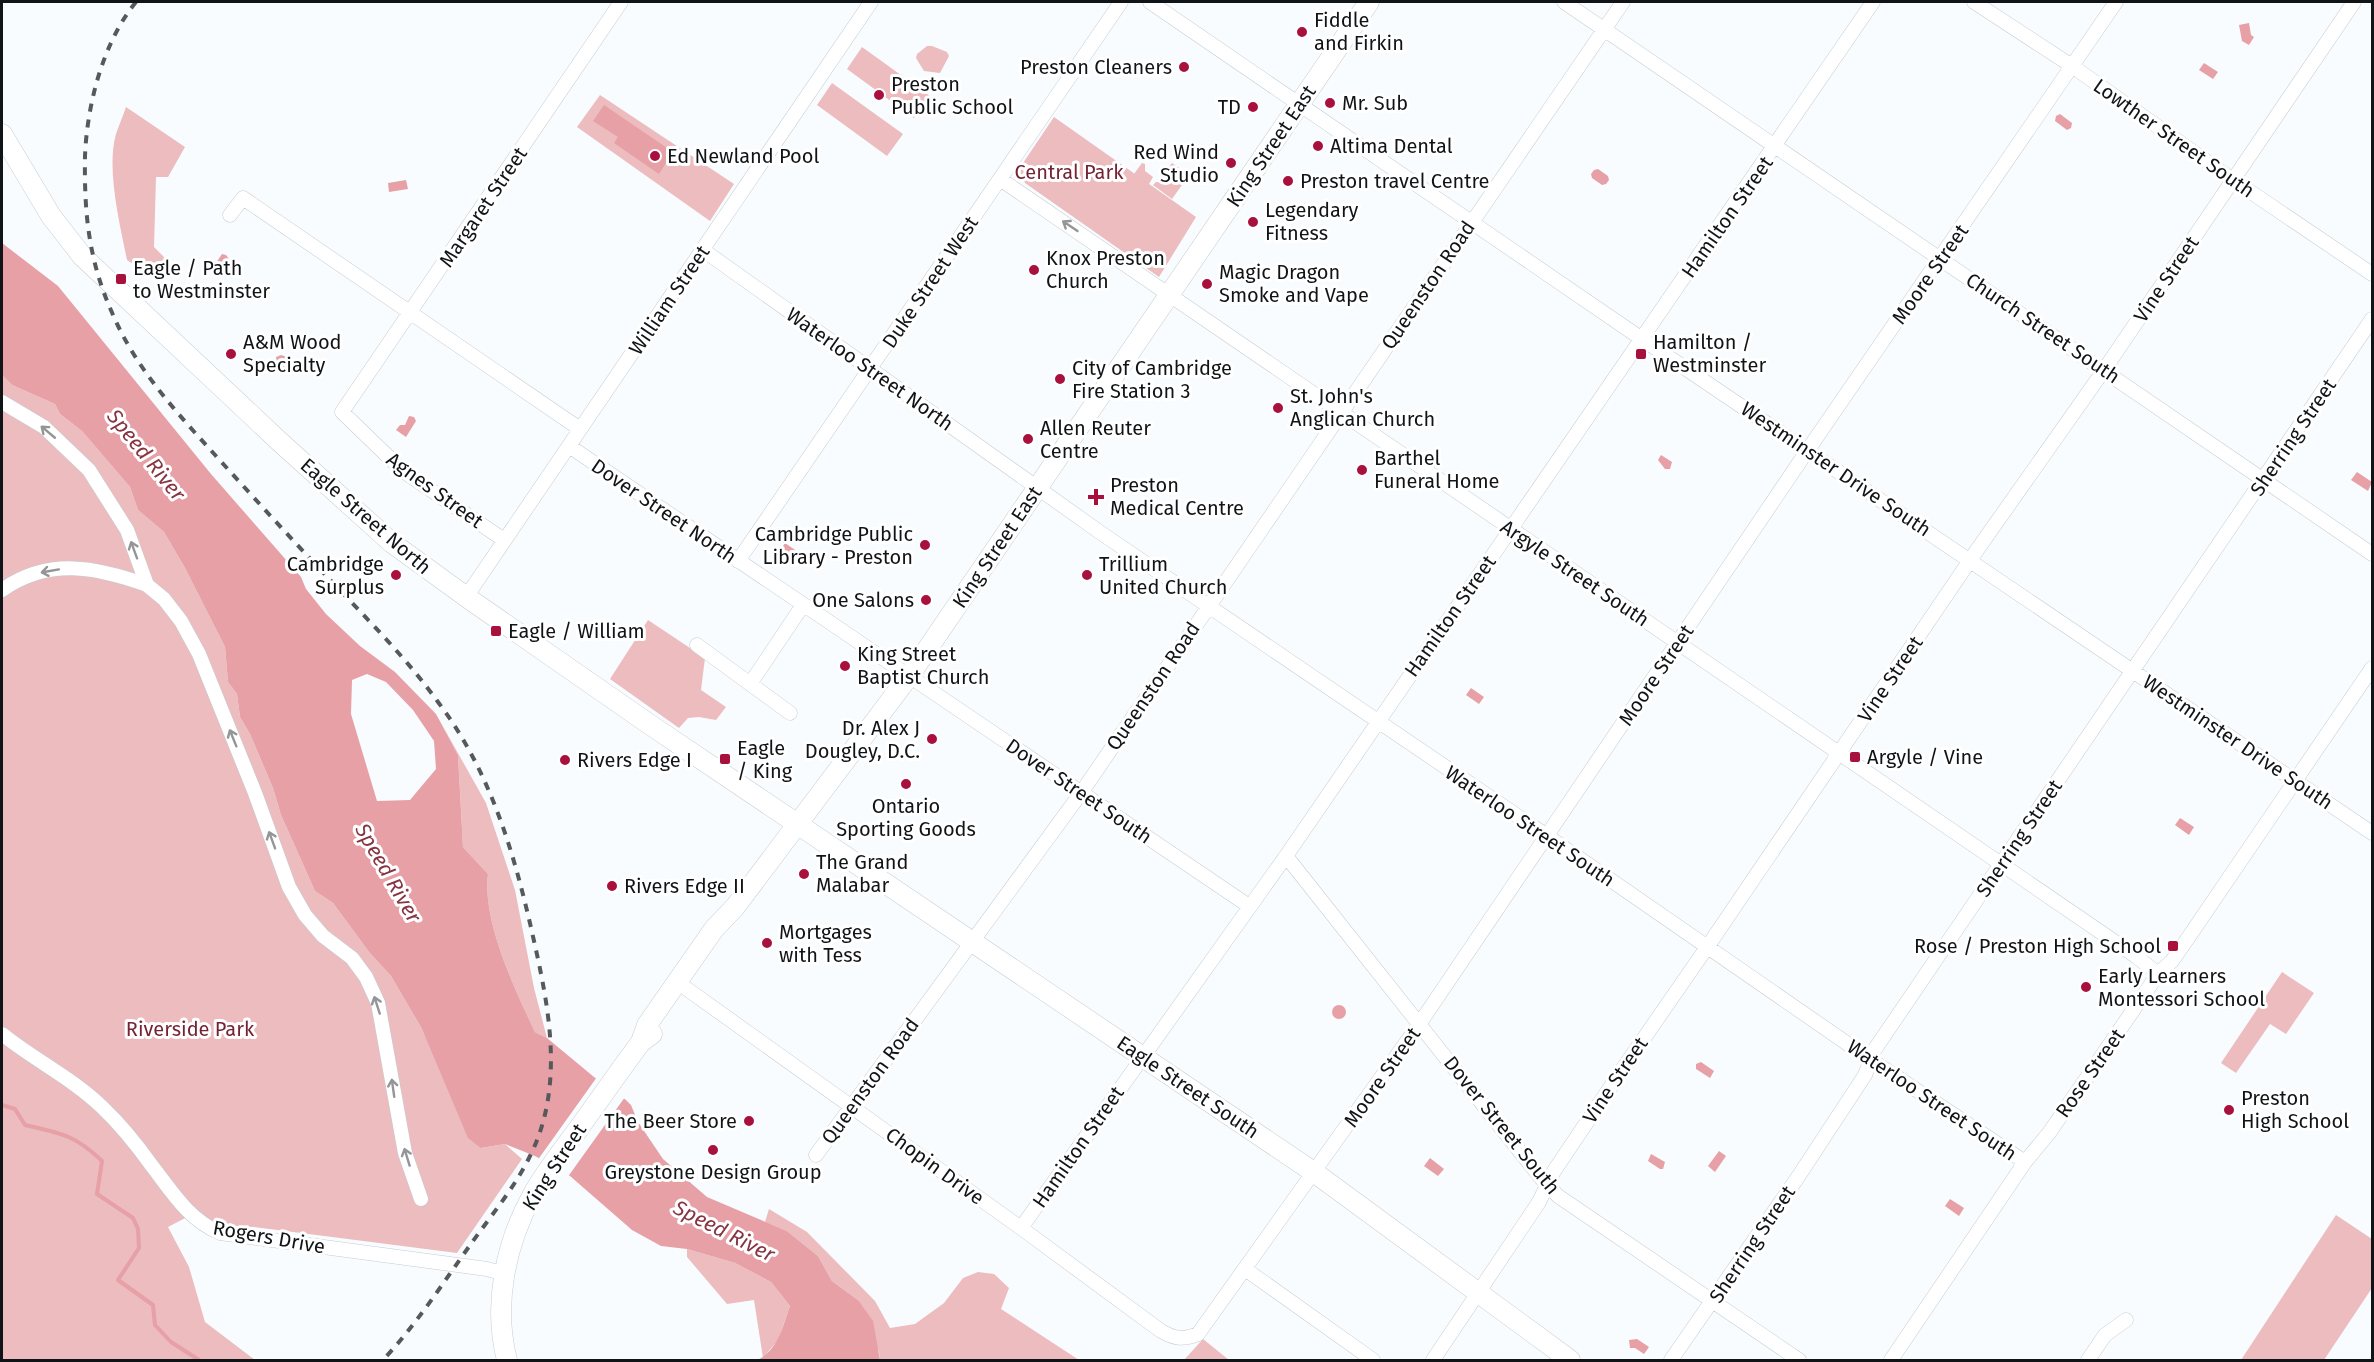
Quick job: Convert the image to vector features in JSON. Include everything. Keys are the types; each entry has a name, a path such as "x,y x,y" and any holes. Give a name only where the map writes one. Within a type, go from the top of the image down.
{"main road":[{"name":"King Street East","path":"609,1086 641,1042 647,1025 714,929 735,908 909,676 1369,2"},
{"name":"Eagle Street North","path":"2,134 51,216 82,256 280,442 392,543 650,724 798,823"},
{"name":"Eagle Street South","path":"798,823 1315,1173 1570,1360"},
{"name":"King Street East","path":"641,1042 655,1032 687,989 722,938 735,908"},
{"name":"King Street","path":"507,1360 501,1309 512,1240 545,1175 609,1086"}],"street":[{"name":"Margaret Street","path":"342,412 621,2"},
{"name":"William Street","path":"466,597 871,2"},
{"name":"Duke Street West","path":"738,561 1121,2"},
{"name":"Westminster Drive South","path":"1150,2 1472,220 1642,339 2373,833"},
{"name":"Church Street South","path":"1564,2 2373,554"},
{"name":"Queenston Road","path":"816,1155 1080,793 1623,2"},
{"name":"Hamilton Street","path":"1021,1228 1286,856 1873,2"},
{"name":"Lowther Street South","path":"1974,2 2072,66 2233,180 2373,274"},
{"name":"Moore Street","path":"1185,1339 1198,1334 1420,1023 1808,450 2116,2"},
{"name":"Vine Street","path":"1433,1360 1539,1202 1554,1171 1624,1067 1970,561 2104,370 2354,2"},
{"name":"Argyle Street South","path":"1000,179 2137,957 2158,974"},
{"path":"230,215 243,198 580,429"},
{"name":"Waterloo Street North","path":"703,250 1038,488"},
{"name":"Sherring Street","path":"1671,1360 1713,1302 1865,1075 1875,1049 2373,319"},
{"path":"2,402 44,428 89,470 127,530 147,585"},
{"name":"Agnes Street","path":"342,412 403,471 504,540"},
{"name":"Dover Street North","path":"569,446 909,676"},
{"name":"Waterloo Street South","path":"1038,488 1870,1060 2025,1162"},
{"path":"2,590 17,579 47,570 76,567 114,573 147,585 164,599 181,621 199,654 255,793 289,887 305,915 323,936 351,958 366,977 378,1003 405,1153 422,1199"},
{"path":"750,684 803,605"},
{"path":"698,645 790,713"},
{"name":"Rose Street","path":"1891,1360 2025,1162 2049,1133 2158,974 2172,961 2373,668"},
{"name":"Dover Street South","path":"909,676 1249,906"},
{"name":"Dover Street South","path":"1286,856 1558,1196 1799,1360"},
{"name":"Chopin Drive","path":"687,989 1161,1331 1172,1337 1185,1339"},
{"name":"Rogers Drive","path":"2,1034 87,1094 103,1108 134,1142 188,1213 203,1226 220,1233 488,1269 505,1274"},
{"path":"1245,1269 1373,1360"},
{"path":"2088,1360 2105,1335 2126,1320"}],"green space":[{"path":"927,46 947,52 949,56 940,73 924,71 916,58 917,54"},
{"path":"862,47 930,96 914,118 847,69"},
{"path":"832,83 903,134 887,156 817,105"},
{"name":"Ed Newland Pool","path":"600,95 734,184 710,221 577,127"},
{"path":"126,107 185,147 168,177 156,177 154,247 174,267 162,282 127,260 124,246 113,180 113,148"},
{"name":"Central Park","path":"1054,117 1196,217 1159,277 1025,183 1020,172 1021,166"},
{"path":"1142,163 1145,164 1145,171 1153,177 1149,184 1134,174"},
{"path":"1172,163 1189,175 1172,199 1153,185 1156,182 1164,182"},
{"name":"Riverside Park","path":"2,375 12,385 55,404 60,414 82,431 130,487 138,510 164,532 225,647 228,682 237,694 240,717 250,734 273,788 281,815 315,891 333,903 369,952 391,976 422,1029 481,1148 505,1144 522,1159 457,1253 254,1227 221,1225 189,1216 168,1227 189,1267 205,1322 255,1360 2,1360"},
{"path":"648,620 705,658 701,690 726,707 716,720 688,718 679,728 610,679"},
{"path":"436,714 486,803 515,890 534,988 547,1038 535,1032 502,955 490,913 487,893 488,874 463,847 458,755"},
{"path":"2282,972 2314,993 2286,1034 2270,1024 2236,1073 2221,1063"},
{"path":"769,1209 807,1232 875,1301 890,1328 915,1324 944,1303 963,1278 978,1272 994,1274 1009,1288 1001,1309 1079,1360 880,1360 879,1352 858,1300 832,1281 818,1256 787,1231 765,1222"},
{"path":"2336,1215 2372,1239 2372,1288 2324,1360 2241,1360"},
{"path":"687,1249 735,1263 771,1282 790,1306 778,1340 763,1358 754,1300 727,1304 687,1257"},
{"path":"1203,1339 1229,1360 1184,1360"}],"water":[{"path":"2249,23 2251,35 2254,37 2249,45 2242,41 2239,25"},
{"path":"2204,63 2218,72 2213,79 2199,70"},
{"path":"604,105 673,152 659,174 614,143 618,137 593,121"},
{"path":"2060,114 2072,123 2071,128 2067,130 2055,121 2056,116"},
{"path":"1598,169 1608,176 1609,180 1606,184 1602,185 1592,178 1591,174"},
{"path":"406,180 408,189 389,192 388,183"},
{"name":"Speed River","path":"2,243 58,286 211,474 301,577 306,589 326,614 360,646 395,672 436,714 458,755 463,847 488,874 487,893 495,934 510,976 535,1032 547,1038 626,1100 663,1159 707,1197 787,1231 818,1256 832,1281 858,1300 873,1321 880,1360 757,1360 775,1344 790,1306 771,1282 735,1263 687,1249 661,1246 632,1230 570,1176 535,1156 505,1144 481,1148 468,1138 422,1029 391,976 369,952 333,903 315,891 281,815 273,788 250,734 240,717 237,694 228,682 225,647 164,532 138,510 130,487 82,431 60,414 55,404 12,385 2,375","holes":["367,674 386,682 413,710 434,741 436,769 410,800 377,801 351,714 352,680"]},
{"path":"222,254 229,259 219,271 214,266"},
{"path":"281,355 293,359 293,365 284,367 277,362 276,357"},
{"path":"409,416 414,417 416,421 406,437 396,430 400,425 405,425"},
{"path":"1661,455 1672,462 1670,469 1665,469 1658,460"},
{"path":"2357,472 2372,482 2368,491 2351,480"},
{"path":"785,543 801,554 796,562 780,551"},
{"path":"1471,688 1484,697 1479,704 1466,695"},
{"path":"2180,818 2194,827 2189,835 2175,825"},
{"path":"1339,1005 1344,1007 1346,1012 1344,1017 1339,1019 1334,1017 1332,1012 1334,1007"},
{"path":"1701,1062 1714,1071 1710,1078 1696,1069 1696,1064"},
{"path":"1719,1151 1726,1156 1715,1172 1708,1166"},
{"path":"1651,1154 1665,1162 1663,1169 1648,1161"},
{"path":"1430,1158 1444,1169 1438,1176 1424,1166"},
{"path":"1950,1199 1964,1208 1959,1216 1945,1206"},
{"path":"1637,1339 1649,1347 1644,1354 1635,1348 1630,1348 1629,1340"}],"pier":[{"path":"597,1077 625,1097 567,1178 537,1161"}],"waterway":[{"path":"2,1105 15,1109 25,1125 67,1136 102,1161 97,1194 133,1218 138,1229 139,1248 118,1280 153,1305 155,1325 171,1342 199,1360"}],"railway":[{"path":"136,2 124,18 106,55 93,95 86,136 87,219 99,277 114,317 134,355 173,408 401,656 457,729 487,786 509,846 527,909 545,995 551,1050 550,1077 541,1130 530,1156 509,1192 427,1306 383,1360"}],"place":[{"name":"Fiddle and Firkin","path":"1302,32"},
{"name":"Preston Cleaners","path":"1184,67"},
{"name":"Preston Public School","path":"879,95"},
{"name":"Mr. Sub","path":"1330,103"},
{"name":"TD","path":"1253,107"},
{"name":"Altima Dental","path":"1318,146"},
{"name":"Ed Newland Pool","path":"655,156"},
{"name":"Red Wind Studio","path":"1231,163"},
{"name":"Preston travel Centre","path":"1288,181"},
{"name":"Legendary Fitness","path":"1253,222"},
{"name":"Knox Preston Church","path":"1034,270"},
{"name":"Eagle / Path to Westminster","path":"121,279"},
{"name":"Magic Dragon Smoke and Vape","path":"1207,284"},
{"name":"A&M Wood Specialty","path":"231,354"},
{"name":"Hamilton / Westminster","path":"1641,354"},
{"name":"City of Cambridge Fire Station 3","path":"1060,379"},
{"name":"St. John's Anglican Church","path":"1278,408"},
{"name":"Allen Reuter Centre","path":"1028,439"},
{"name":"Barthel Funeral Home","path":"1362,470"},
{"name":"Preston Medical Centre","path":"1096,497"},
{"name":"Cambridge Public Library - Preston","path":"925,545"},
{"name":"Cambridge Surplus","path":"396,575"},
{"name":"Trillium United Church","path":"1087,575"},
{"name":"One Salons","path":"926,600"},
{"name":"Eagle / William","path":"496,631"},
{"name":"King Street Baptist Church","path":"845,666"},
{"name":"Dr. Alex J Dougley, D.C.","path":"932,739"},
{"name":"Argyle / Vine","path":"1855,757"},
{"name":"Eagle / King","path":"725,759"},
{"name":"Rivers Edge I","path":"565,760"},
{"name":"Ontario Sporting Goods","path":"906,784"},
{"name":"The Grand Malabar","path":"804,874"},
{"name":"Rivers Edge II","path":"612,886"},
{"name":"Mortgages with Tess","path":"767,943"},
{"name":"Rose / Preston High School","path":"2173,946"},
{"name":"Early Learners Montessori School","path":"2086,987"},
{"name":"Preston High School","path":"2229,1110"},
{"name":"The Beer Store","path":"749,1121"},
{"name":"Greystone Design Group","path":"713,1150"}]}
